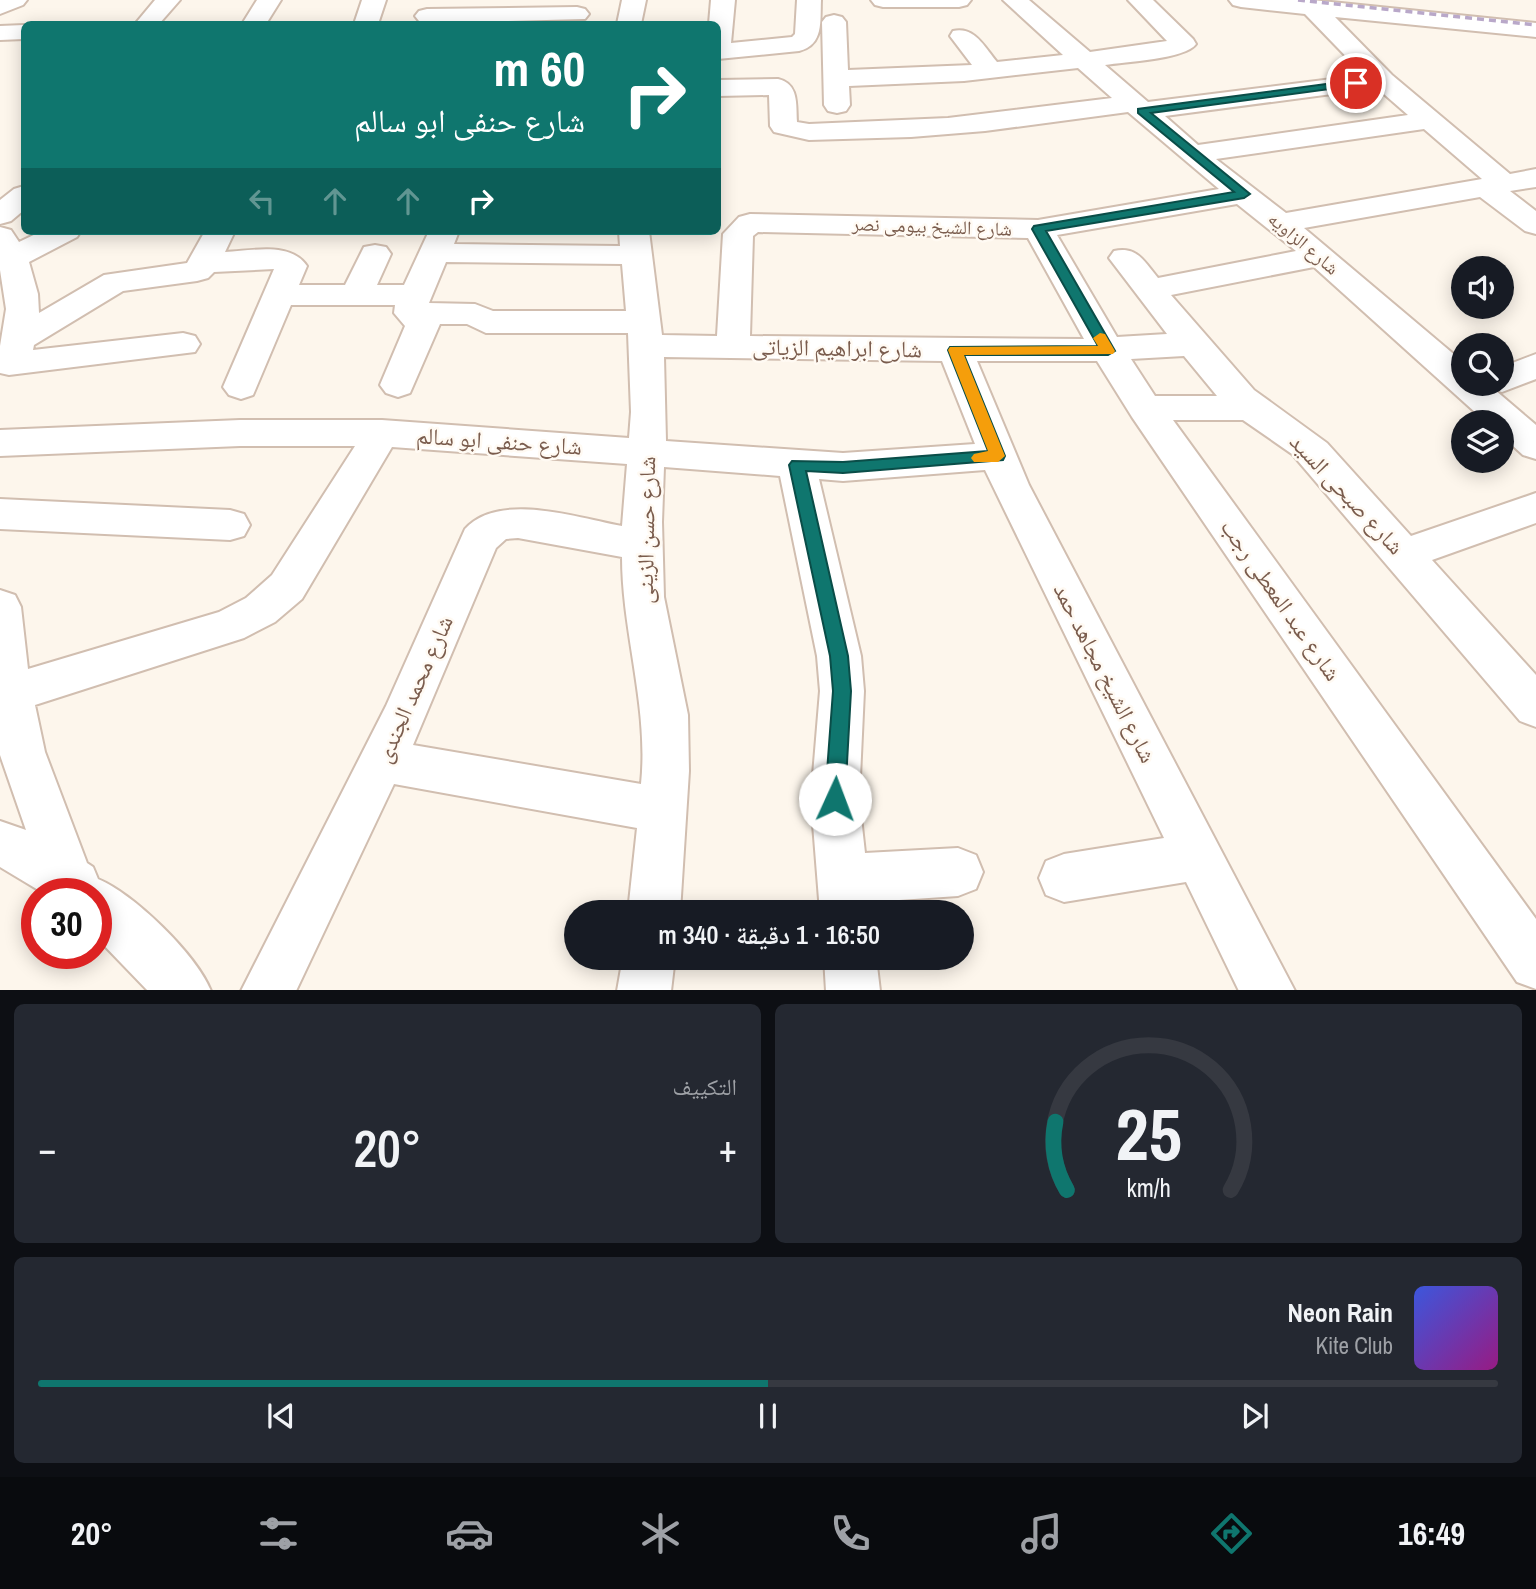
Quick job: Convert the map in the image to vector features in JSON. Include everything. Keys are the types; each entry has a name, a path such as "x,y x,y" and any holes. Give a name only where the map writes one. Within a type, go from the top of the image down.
{"street":[{"path":"0,8 15,0"},
{"path":"150,21 168,0"},
{"path":"256,21 269,0"},
{"path":"367,21 374,0"},
{"path":"630,21 634,0"},
{"path":"721,21 723,0"},
{"path":"721,52 799,44 807,36 809,0"},
{"path":"883,0 959,0"},
{"name":"شارع الزاويه","path":"1015,0 1192,154 1451,361"},
{"path":"835,78 909,78 1084,61 1184,44 1140,0"},
{"path":"1241,0 1536,30"},
{"path":"1312,7 1383,80 1536,225"},
{"path":"428,14 577,13"},
{"path":"834,22 838,131"},
{"path":"0,33 21,32"},
{"path":"962,36 990,70"},
{"path":"721,88 778,88 782,91 786,128 799,131 838,131 946,128 1383,80"},
{"path":"1192,154 1428,120"},
{"path":"1281,223 1536,178"},
{"name":"شارع الشيخ بيومى نصر","path":"733,347 738,234 744,226 765,221 1038,229 1244,194"},
{"path":"0,215 21,198"},
{"name":"شارع عبد المعطى رجب","path":"1038,229 1108,351 1145,408 1536,963"},
{"path":"10,364 25,319 8,276 61,235"},
{"path":"10,364 116,282 192,272 205,263 217,235"},
{"path":"398,385 423,324 413,304 439,242 634,243"},
{"name":"شارع حسن الزينى","path":"634,243 645,334 647,451 643,597 665,715 663,810 655,900"},
{"path":"357,295 375,254"},
{"path":"1150,289 1321,256"},
{"name":"شارع صبحى السيد","path":"1125,258 1250,408 1301,439 1536,707"},
{"path":"205,263 287,261 290,269 241,387"},
{"name":"شارع ابراهيم الزياتى","path":"279,295 357,295 477,314 485,322 645,334 733,347 1108,351 1195,344"},
{"path":"10,364 183,344"},
{"name":"شارع الشيخ مجاهد حمد","path":"955,350 998,456 1081,626 1268,990"},
{"path":"1514,373 1536,366"},
{"name":"شارع الزاويه","path":"1490,396 1536,446"},
{"path":"1145,408 1250,408"},
{"name":"شارع حنفى ابو سالم","path":"0,443 253,433 382,433 843,467 998,456"},
{"path":"10,694 229,626 252,617 272,604 287,587 382,433"},
{"path":"797,465 839,656 842,691 835,799 844,895 958,872"},
{"path":"1403,554 1536,508"},
{"path":"0,514 230,525"},
{"name":"شارع محمد الجندى","path":"268,990 405,714 479,540 487,530 497,524 518,523 643,545"},
{"path":"0,607 5,665 22,752 77,878"},
{"path":"382,761 663,810"},
{"path":"0,844 59,878"},
{"path":"1064,878 1199,856"},
{"path":"112,917 133,935 184,990"},
{"path":"644,990 647,970"},
{"path":"851,970 853,990"}],"railway":[{"path":"1298,0 1536,25"}],"slow traffic":[{"path":"979,458 998,456 955,350 1108,351 1100,338"}],"route":[{"path":"835,799 842,691 839,656 797,465 843,467 998,456 955,350 1108,351 1038,229 1244,194 1142,111 1356,83"}]}
